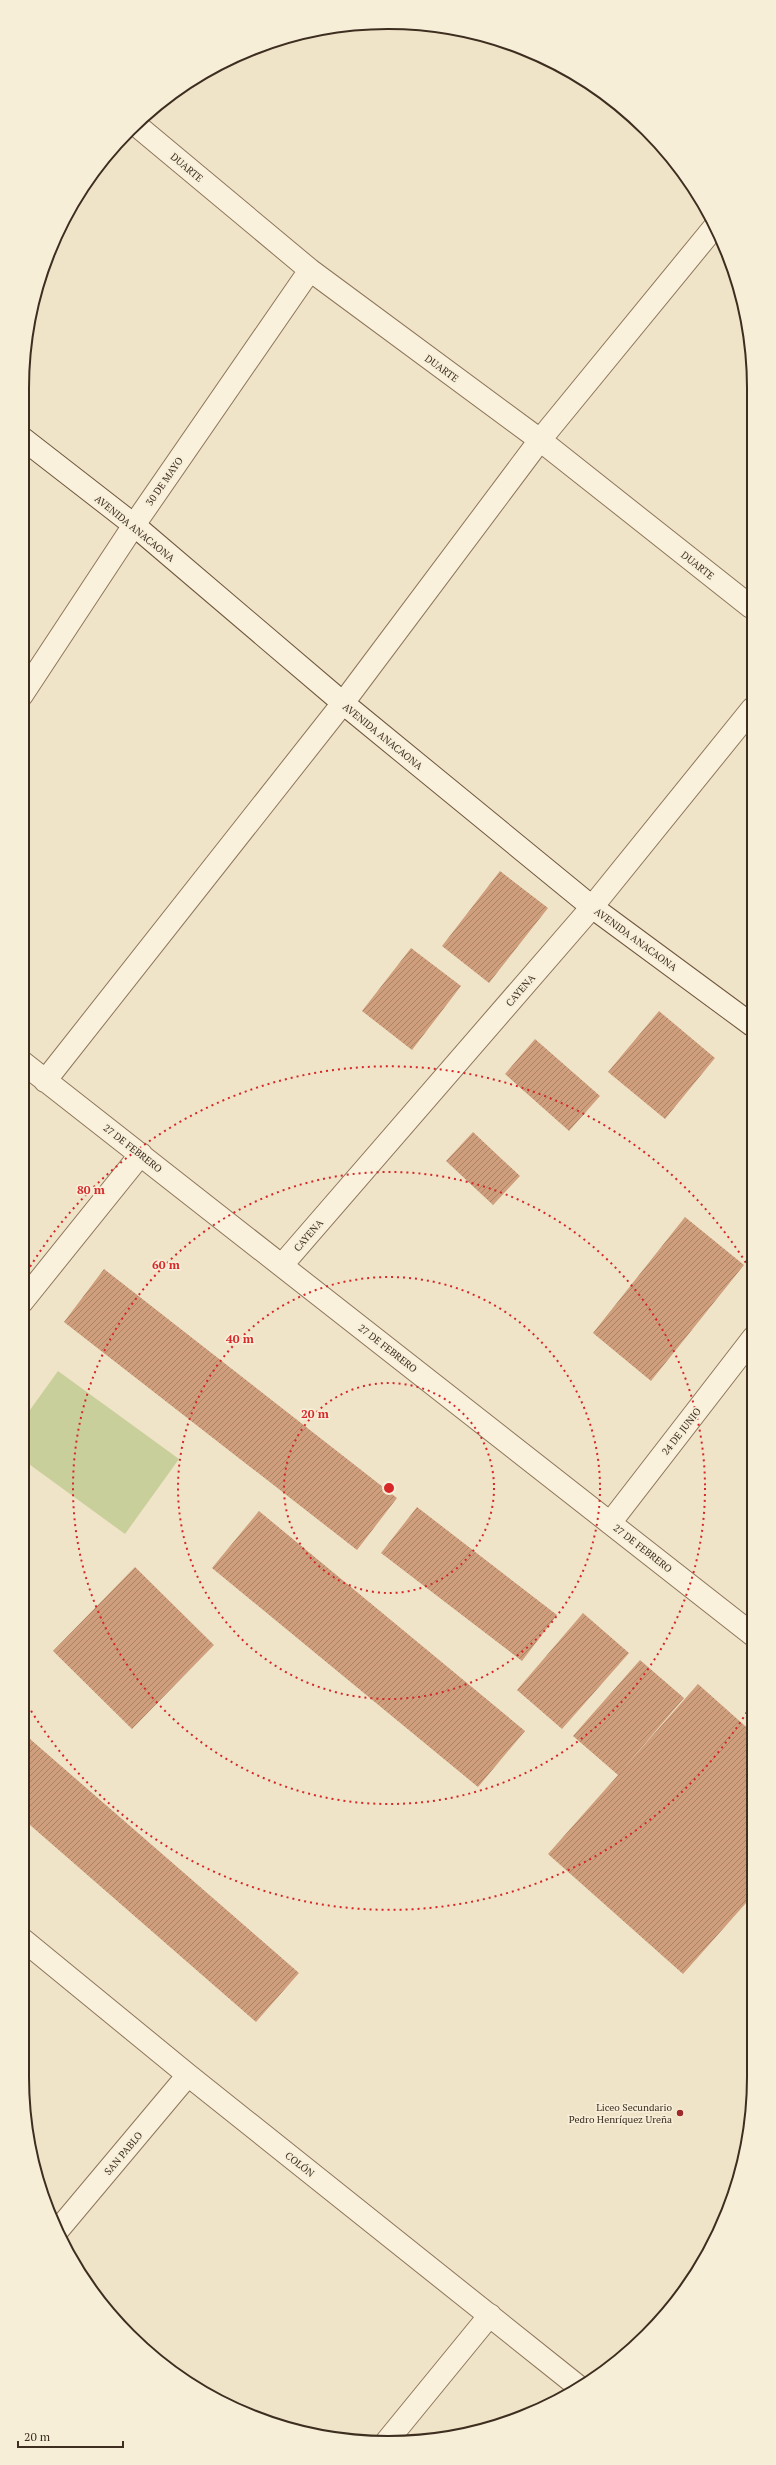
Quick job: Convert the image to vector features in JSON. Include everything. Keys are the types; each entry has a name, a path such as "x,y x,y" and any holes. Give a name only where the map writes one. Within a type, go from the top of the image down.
{"street":[{"name":"DUARTE","path":"140,128 310,270 540,440 747,604"},
{"path":"45,1081 343,703 540,440 711,231"},
{"name":"30 DE MAYO","path":"29,684 134,525 310,270"},
{"name":"AVENIDA ANACAONA","path":"29,443 134,525 343,703 592,907 747,1021"},
{"name":"CAYENA","path":"282,1265 592,907 747,715"},
{"name":"27 DE FEBRERO","path":"29,1068 747,1629"},
{"path":"29,1293 141,1154"},
{"name":"24 DE JUNIO","path":"610,1523 747,1346"},
{"name":"COLÓN","path":"29,1945 188,2075 575,2383"},
{"name":"SAN PABLO","path":"61,2226 188,2075"},
{"path":"391,2436 490,2315"}],"green space":[{"path":"58,1371 179,1459 125,1534 29,1464 29,1411"}],"building":[{"path":"500,871 548,908 489,983 442,946"},
{"path":"411,948 461,986 412,1050 362,1011"},
{"path":"659,1011 715,1058 665,1119 608,1072"},
{"path":"535,1039 600,1096 569,1131 505,1074"},
{"path":"473,1132 520,1176 493,1205 446,1161"},
{"path":"685,1217 744,1265 651,1381 593,1333"},
{"path":"104,1269 397,1498 357,1550 64,1322"},
{"path":"417,1507 557,1615 522,1661 381,1553"},
{"path":"259,1511 525,1731 478,1787 212,1568"},
{"path":"135,1567 214,1645 132,1729 53,1651"},
{"path":"583,1613 629,1653 562,1729 517,1690"},
{"path":"640,1660 684,1698 623,1769 698,1684 747,1728 747,1902 683,1974 548,1854 618,1775 573,1736"},
{"path":"29,1738 299,1973 256,2022 29,1824"}],"place":[{"name":"Liceo Secundario Pedro Henríquez Ureña","path":"680,2113"}]}
